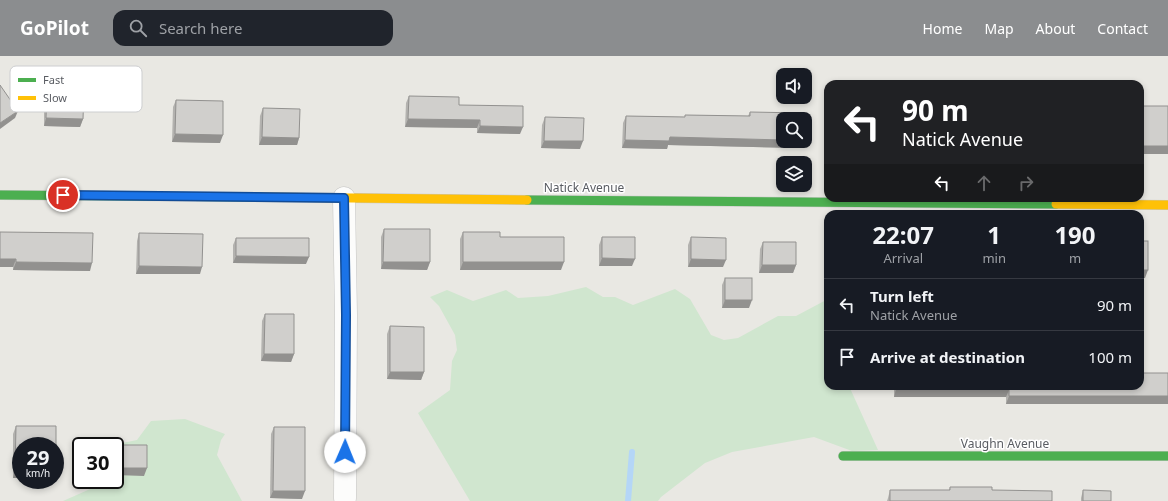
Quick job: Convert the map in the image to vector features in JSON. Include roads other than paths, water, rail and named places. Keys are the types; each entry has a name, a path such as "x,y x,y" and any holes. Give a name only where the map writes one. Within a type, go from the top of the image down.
{"street":[{"name":"Natick Avenue","path":"0,194 1168,205"},
{"path":"344,198 346,315 345,498"},
{"name":"Vaughn Avenue","path":"843,456 1168,456"}],"waterway":[{"path":"628,501 632,452"}]}
